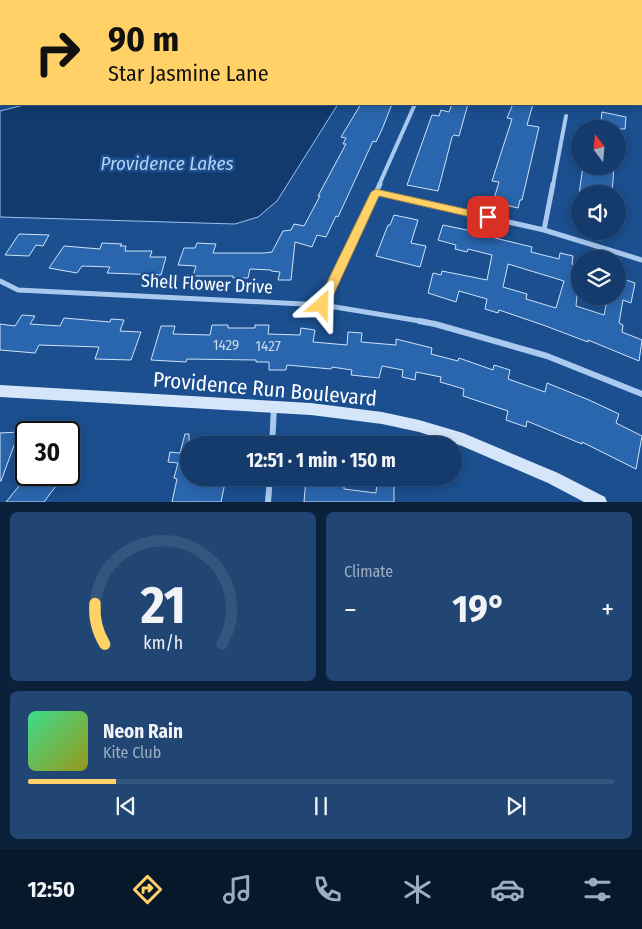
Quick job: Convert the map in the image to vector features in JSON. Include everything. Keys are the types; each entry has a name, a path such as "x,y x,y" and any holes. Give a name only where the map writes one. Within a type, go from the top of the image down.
{"street":[{"path":"322,305 376,192 415,105"},
{"path":"544,230 566,116"},
{"path":"376,192 544,230 642,260"},
{"name":"Shell Flower Drive","path":"0,281 18,290 322,305 435,324 547,356 642,394"},
{"name":"Providence Run Boulevard","path":"0,391 274,406 346,413 418,426 506,457 600,502"},
{"path":"272,436 274,406"},
{"path":"268,502 269,486"}],"water":[{"name":"Providence Lakes","path":"24,105 337,105 277,201 258,217 235,224 0,217 0,111"}],"building":[{"path":"360,105 392,105 376,142 373,141 338,217 336,216 326,237 317,235 312,247 295,242 291,280 278,280 280,272 250,269 248,278 193,276 196,266 178,265 184,248 195,248 197,243 216,244 213,253 272,252 283,231 291,230 294,224 304,226 346,144 343,144 346,138 341,137"},
{"path":"452,105 468,105 459,136 454,135 452,137 438,191 407,185 432,115 439,116 441,110 449,112"},
{"path":"513,105 533,105 527,125 539,127 522,200 520,200 518,208 493,202 499,182 492,181 512,119 507,118"},
{"path":"602,112 626,117 626,120 601,120"},
{"path":"582,175 613,175 613,185 580,185"},
{"path":"394,215 418,220 411,243 426,246 420,267 376,256"},
{"path":"443,225 495,236 495,238 532,247 531,252 559,259 560,253 571,256 571,305 604,315 606,305 622,305 619,323 623,325 622,332 642,340 639,361 588,340 588,342 499,310 498,313 485,309 487,299 459,291 456,302 428,293 433,273 441,275 442,271 487,280 492,255 468,249 467,252 455,249 456,245 438,240","holes":["508,264 564,281 556,308 526,299 527,294 503,287"]},
{"path":"19,234 49,235 43,246 36,245 29,256 5,255"},
{"path":"102,243 122,244 120,246 126,246 125,251 152,251 150,257 166,257 161,275 107,273 110,267 82,266 77,273 49,268 64,246 100,249"},
{"path":"626,280 635,283 631,303 626,301"},
{"path":"22,315 35,316 30,324 60,326 64,318 110,322 111,319 124,320 120,331 141,332 131,360 95,359 99,347 39,345 35,353 0,350 0,324 15,326"},
{"path":"212,325 228,325 228,328 255,328 255,325 269,325 268,334 300,335 301,328 315,330 313,342 347,345 348,332 362,333 361,342 396,345 396,339 432,348 431,354 458,361 459,358 493,370 494,365 510,370 508,379 545,392 547,383 619,414 616,423 642,436 636,469 582,442 582,444 527,421 526,427 506,420 508,411 463,396 464,389 440,382 441,377 416,372 415,380 402,377 403,370 382,366 379,378 351,375 352,370 332,367 331,369 287,365 286,370 269,370 269,362 256,362 256,360 187,359 186,362 151,360 161,326 175,326 173,334 210,335"},
{"path":"15,432 15,443 1,481 0,481 0,433"},
{"path":"170,452 180,453 180,486 224,486 221,502 172,502 177,479 174,478 178,463 168,462"},
{"path":"19,486 56,486 44,502 6,502"},
{"path":"305,486 344,486 344,489 376,493 377,486 394,486 394,502 304,502"}],"route":[{"path":"322,305 376,192 488,217"}]}
